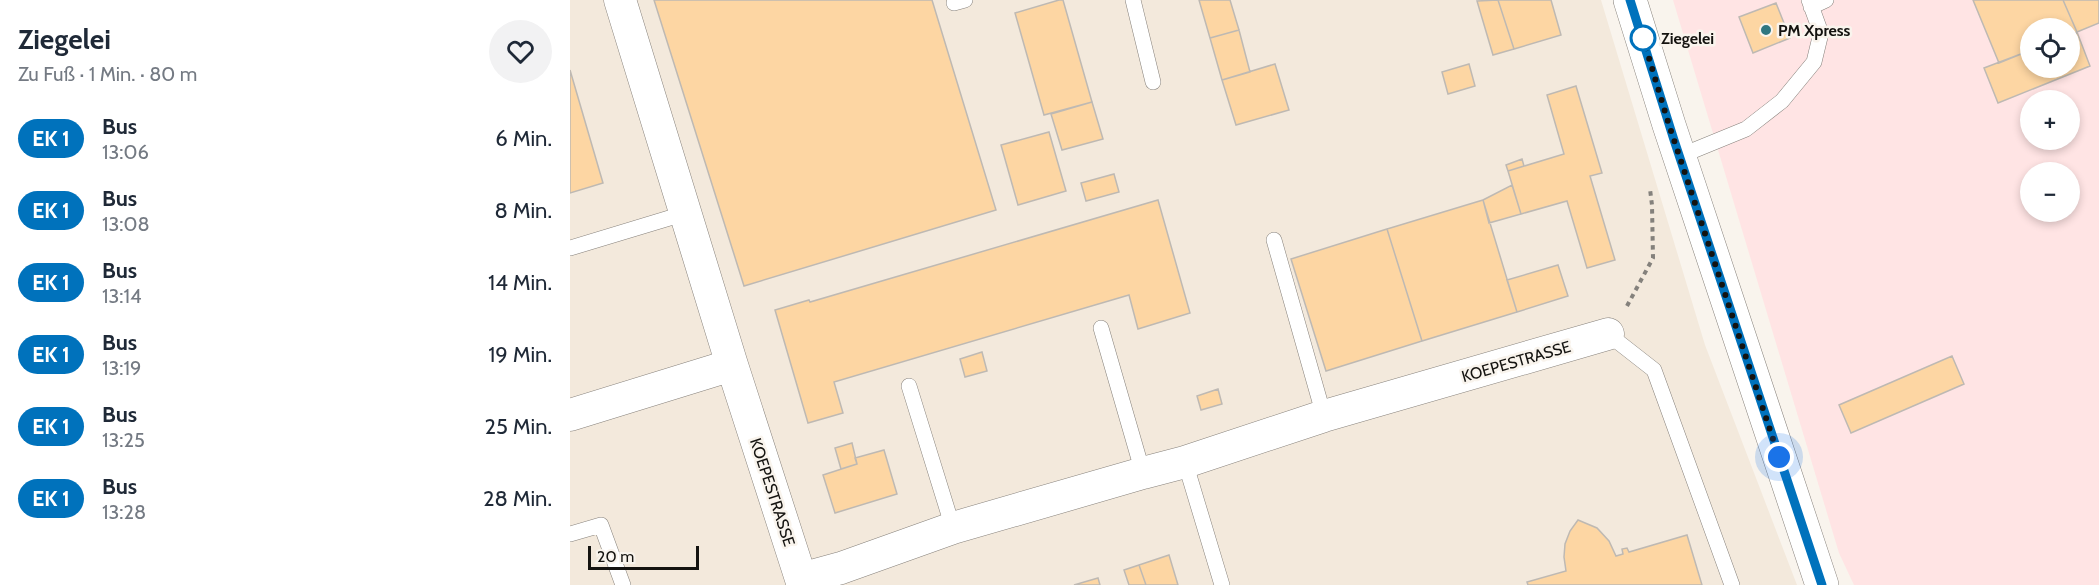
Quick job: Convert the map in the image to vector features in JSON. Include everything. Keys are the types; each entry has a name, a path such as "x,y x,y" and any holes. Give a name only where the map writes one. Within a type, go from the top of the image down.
{"street":[{"name":"KOEPESTRASSE","path":"620,0 732,365 802,582 844,576 953,528 1185,462 1324,416 1608,334"},
{"path":"1630,0 1822,585"},
{"path":"570,415 732,365"}],"lane":[{"path":"1133,0 1153,82"},
{"path":"1680,156 1746,129 1782,102 1814,62 1821,33 1810,3 1826,0"},
{"path":"570,248 686,213"},
{"path":"1274,240 1324,416"},
{"path":"1101,328 1143,473"},
{"path":"1608,334 1654,370 1732,585"},
{"path":"909,386 953,528"},
{"path":"1185,462 1222,585"},
{"path":"570,534 601,525 623,585"}],"path":[{"path":"1608,334 1632,298 1653,258 1652,205 1649,184"}],"shaded area":[{"path":"570,0 1601,0 1705,345 1797,585 570,585"},
{"path":"1673,0 2099,0 2099,585 1854,585 1839,553"}],"building":[{"path":"654,0 932,0 996,210 744,286"},
{"path":"1063,0 1092,102 1044,115 1015,13"},
{"path":"1199,0 1230,0 1239,30 1210,38"},
{"path":"1498,0 1514,49 1493,55 1477,1"},
{"path":"1498,0 1551,0 1561,35 1514,49"},
{"path":"1973,0 2063,0 2071,18 2020,18 2020,54 1999,63"},
{"path":"2063,0 2099,0 2099,23 2080,31 2080,18 2071,18"},
{"path":"1776,3 1790,38 1753,53 1739,17"},
{"path":"1239,30 1250,72 1222,80 1210,38"},
{"path":"2080,40 2090,66 2080,70"},
{"path":"2020,54 2020,78 2060,78 2030,90 2020,90 2020,94 1998,103 1984,68"},
{"path":"1275,64 1289,110 1236,125 1222,80"},
{"path":"1469,64 1475,86 1448,94 1442,72"},
{"path":"570,70 603,183 570,193"},
{"path":"1576,86 1602,173 1590,176 1615,260 1587,268 1567,201 1521,214 1508,171 1564,154 1547,95"},
{"path":"1092,102 1103,139 1062,150 1051,114"},
{"path":"1049,132 1066,191 1018,205 1001,145"},
{"path":"1522,159 1524,166 1508,171 1506,165"},
{"path":"1114,174 1119,192 1086,201 1081,183"},
{"path":"1512,185 1521,214 1489,223 1483,200"},
{"path":"1158,200 1190,313 1138,329 1129,295 834,382 843,413 808,423 775,310 809,300 810,302"},
{"path":"1483,200 1517,312 1422,341 1387,229"},
{"path":"1387,229 1422,341 1326,371 1291,259"},
{"path":"1558,265 1568,296 1517,312 1507,280"},
{"path":"982,352 987,371 965,377 960,359"},
{"path":"1952,356 1964,384 1851,433 1839,405"},
{"path":"1218,389 1222,404 1201,410 1197,396"},
{"path":"852,443 857,464 841,469 835,448"},
{"path":"884,450 897,494 835,513 823,475 857,464 855,458"},
{"path":"1578,520 1597,528 1609,541 1616,556 1623,554 1622,549 1627,548 1629,552 1687,535 1702,585 1528,585 1527,582 1566,571 1565,544"},
{"path":"1169,555 1178,585 1146,585 1139,565"},
{"path":"1139,565 1146,585 1129,585 1124,570"},
{"path":"1098,578 1100,585 1074,585"}],"bus line":[{"path":"1630,0 1669,125 1822,585"}],"place":[{"name":"PM Xpress","path":"1766,30"},
{"name":"Ziegelei","path":"1643,38"}],"route":[{"path":"1643,38 1669,125 1779,457"}]}
